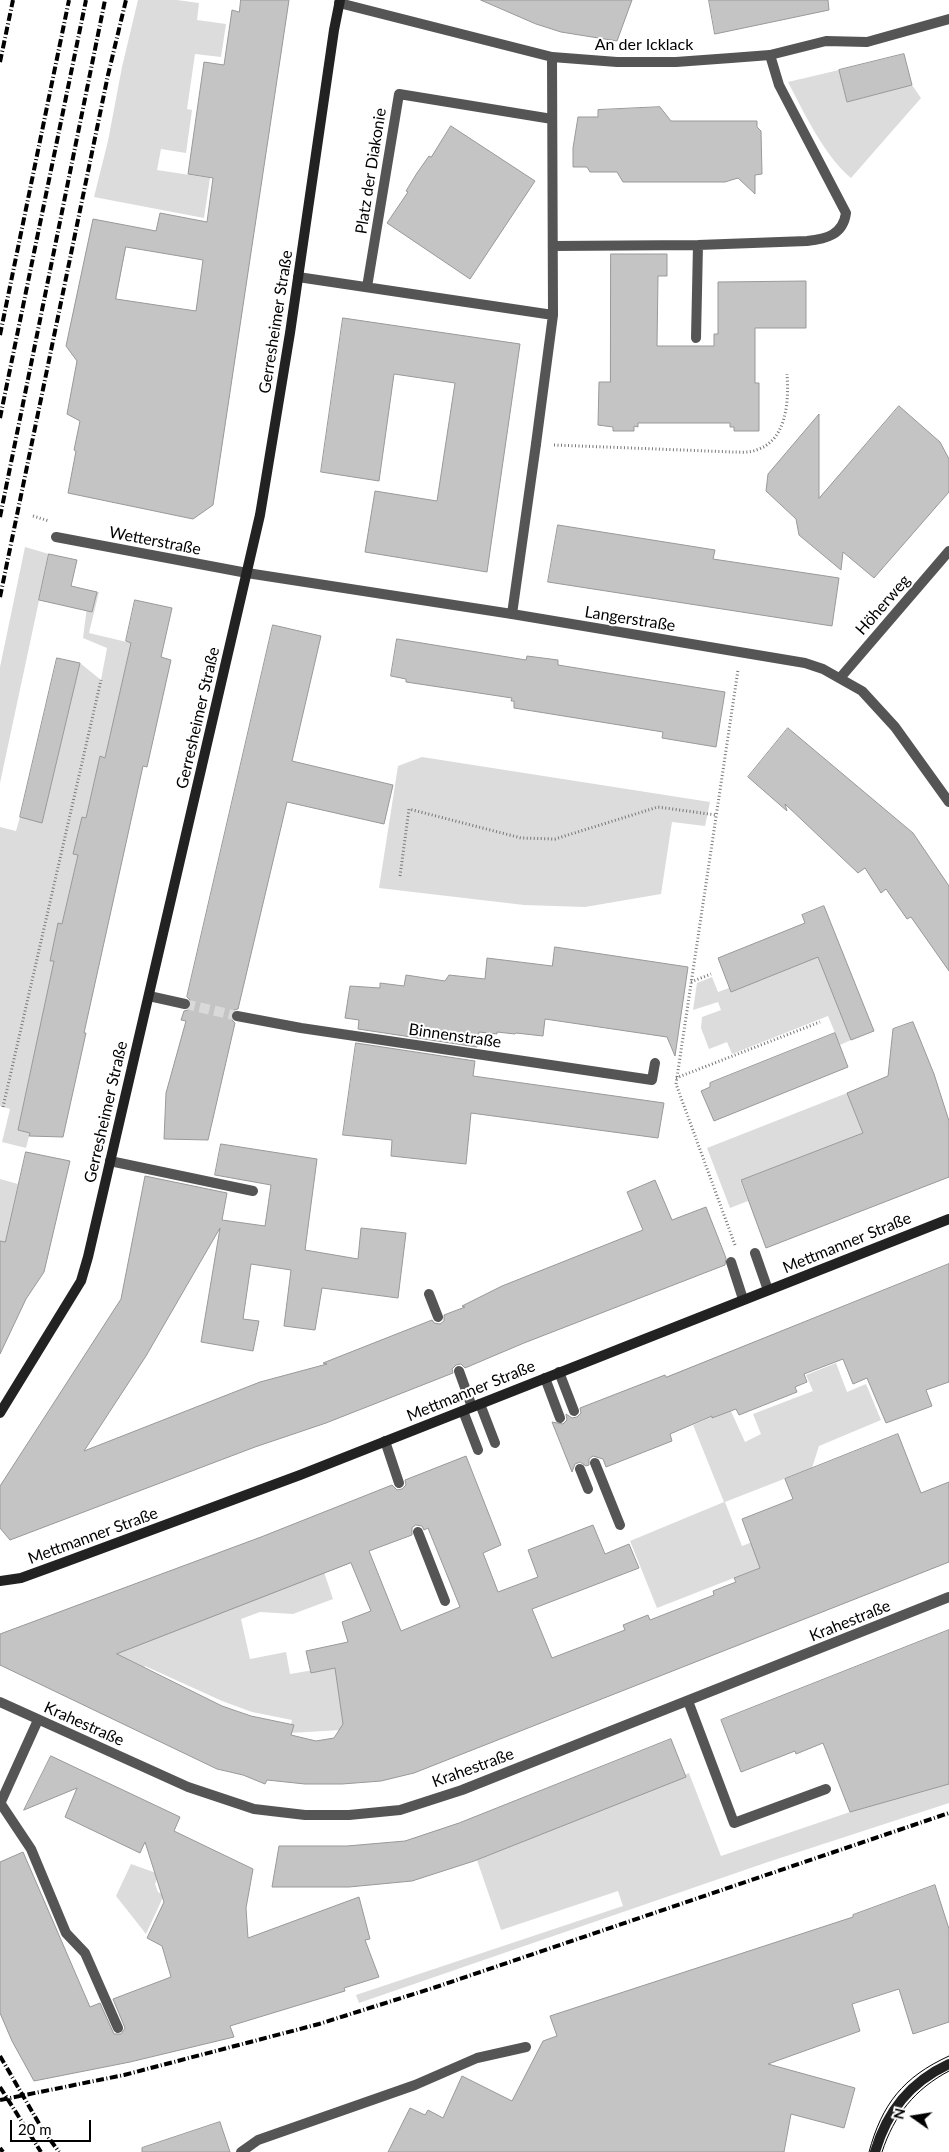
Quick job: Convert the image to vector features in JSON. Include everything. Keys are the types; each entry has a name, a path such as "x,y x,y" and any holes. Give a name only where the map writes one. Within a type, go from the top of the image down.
{"street":[{"name":"An der Icklack","path":"340,2 552,57 617,62 676,62 770,55 826,41 867,42 949,18"},
{"name":"Gerresheimer Straße","path":"0,1413 81,1281 88,1257 260,515 340,2"},
{"path":"553,246 698,245 824,239 840,229 845,220 846,213 779,85 770,55"},
{"path":"512,614 553,315 552,57"},
{"name":"Platz der Diakonie","path":"367,287 399,94 552,119"},
{"path":"696,338 698,245"},
{"path":"298,277 553,315"},
{"name":"Wetterstraße","path":"56,537 247,573"},
{"name":"Höherweg","path":"840,678 949,551"},
{"name":"Langerstraße","path":"247,573 512,614 806,663 840,678 862,691 895,727 949,802"},
{"path":"149,996 185,1004"},
{"name":"Binnenstraße","path":"237,1016 311,1030 652,1080 655,1063"},
{"path":"110,1161 253,1190"},
{"name":"Mettmanner Straße","path":"0,1581 21,1578 66,1562 385,1442 742,1299 949,1219"},
{"path":"755,1253 768,1290"},
{"path":"731,1262 742,1299"},
{"path":"429,1294 438,1317"},
{"path":"459,1371 472,1407 478,1450"},
{"path":"559,1372 574,1411"},
{"path":"545,1378 560,1418"},
{"path":"472,1407 495,1443"},
{"path":"385,1442 399,1483"},
{"path":"595,1463 620,1525"},
{"path":"580,1469 588,1489"},
{"path":"418,1532 446,1601"},
{"name":"Krahestraße","path":"0,1702 188,1787 231,1802 254,1808 305,1815 400,1810 462,1790 949,1597"},
{"path":"688,1702 734,1823 826,1790"},
{"path":"38,1720 1,1804 31,1849 66,1932 85,1953 118,2028"},
{"path":"242,2152 258,2140 415,2085 469,2061 526,2047"},
{"path":"875,2152 885,2124 900,2099 919,2081 949,2064"}],"path":[{"path":"536,444 733,452 755,451 766,446 776,437 785,415 788,400 788,374"},
{"path":"737,1249 676,1084 676,1078 741,652"},
{"path":"3,1107 101,680"},
{"path":"400,876 409,809 521,838 555,839 658,807 716,815"},
{"path":"691,982 711,974"},
{"path":"676,1078 820,1022"}],"shaded area":[{"path":"138,0 177,0 199,3 197,20 226,24 221,57 195,54 187,109 192,110 186,153 161,149 157,170 210,178 204,218 94,197"},
{"path":"839,70 847,102 912,85 921,98 851,178 841,169 824,146 788,82"},
{"path":"25,547 49,554 0,783 0,667"},
{"path":"89,591 99,592 89,633 131,643 105,758 100,756 86,818 82,817 73,854 78,855 62,924 58,924 50,960 54,961 18,1130 30,1133 26,1148 2,1142 10,1109 0,1106 0,827 16,831 20,817 42,822 80,663 101,680 107,648 83,638"},
{"path":"422,757 710,802 705,826 672,822 661,894 585,907 524,905 379,888 398,766"},
{"path":"811,938 851,1040 840,1045 828,1016 732,1054 727,1042 709,1049 701,1028 702,1017 721,1010 718,1002 693,1010 697,983 712,977 718,992 729,988 731,991 805,962"},
{"path":"847,1093 863,1133 740,1180 748,1201 730,1208 707,1148"},
{"path":"0,1179 18,1184 5,1242 0,1241"},
{"path":"836,1363 847,1392 866,1384 881,1420 819,1446 812,1468 725,1502 742,1546 760,1539 790,1556 657,1608 630,1541 724,1502 693,1425 730,1409 745,1442 761,1434 753,1414 813,1391 806,1375"},
{"path":"324,1572 333,1599 293,1614 260,1612 241,1619 250,1659 286,1652 290,1674 355,1663 342,1730 289,1733 292,1720 252,1712 222,1701 145,1666 139,1679 99,1653"},
{"path":"689,1773 721,1856 850,1812 949,1784 949,1803 768,1862 359,2003 356,1995 623,1906 618,1891 501,1930 477,1860"},
{"path":"131,1864 159,1874 155,1884 158,1892 164,1895 146,1934 116,1896"}],"building":[{"path":"241,0 289,0 213,505 193,519 68,493 80,421 67,414 77,361 66,346 93,219 156,231 160,213 207,222 213,178 188,174 204,62 224,65 232,10 239,12","holes":["126,247 203,260 196,311 116,299"]},
{"path":"481,0 632,0 617,41 561,32 536,24"},
{"path":"709,0 828,0 829,10 715,34"},
{"path":"904,54 912,85 847,102 839,70"},
{"path":"660,107 671,121 757,121 757,127 761,131 762,174 755,175 755,194 738,178 725,182 623,182 617,172 590,172 587,167 573,167 573,148 578,117 598,117 598,110"},
{"path":"451,126 535,181 470,279 387,223 408,192 406,191 417,173 429,156 431,157"},
{"path":"611,254 667,254 667,276 658,276 657,346 714,346 714,334 718,334 718,282 806,281 806,328 755,328 755,383 759,383 759,431 734,431 734,427 730,427 730,423 638,423 638,427 634,426 634,431 613,431 613,427 598,425 599,382 610,382"},
{"path":"343,318 520,344 487,572 365,552 375,491 437,501 455,383 394,374 379,481 321,472"},
{"path":"899,406 940,442 949,459 949,492 874,578 843,552 841,570 799,535 796,519 766,491 768,474 819,414 819,498"},
{"path":"558,525 715,550 713,559 839,578 832,626 548,582"},
{"path":"49,554 77,560 71,586 97,592 92,612 39,600"},
{"path":"135,600 172,608 161,657 171,660 147,767 143,766 63,1137 29,1136 30,1133 18,1130 54,961 50,961 58,923 62,924 78,855 73,854 82,817 86,818 100,756 105,758 131,643 126,641"},
{"path":"273,625 321,636 292,761 393,785 384,824 287,802 238,1009 230,1014 231,1019 235,1023 208,1140 164,1139 166,1093 186,1021 181,1020 184,1011 192,1006 191,1001 187,997"},
{"path":"397,639 526,660 527,656 558,660 558,665 725,692 716,747 662,738 663,732 514,708 514,701 511,701 512,698 406,682 406,679 391,676"},
{"path":"57,658 80,663 42,823 20,817"},
{"path":"788,728 913,833 949,886 949,971 911,917 907,919 886,889 881,893 865,868 858,873 785,804 787,811 748,777"},
{"path":"824,906 874,1031 851,1040 818,957 731,992 718,958 805,923 802,915"},
{"path":"555,947 688,967 675,1056 667,1037 545,1019 543,1036 479,1032 477,1047 358,1029 359,1020 345,1018 350,986 380,988 380,983 404,986 406,975 445,981 449,975 485,979 487,958 552,966"},
{"path":"913,1022 934,1074 949,1121 949,1177 766,1248 741,1180 863,1133 847,1093 888,1076 893,1029"},
{"path":"835,1033 848,1067 714,1121 701,1091 710,1087 710,1083"},
{"path":"356,1043 475,1061 473,1076 664,1103 658,1138 471,1113 466,1164 391,1156 392,1140 343,1135"},
{"path":"221,1144 317,1159 305,1250 358,1259 361,1228 406,1233 398,1298 322,1288 315,1330 284,1326 291,1270 251,1264 243,1319 259,1321 253,1351 201,1342 220,1228 146,1356 84,1451 260,1382 327,1364 323,1363 432,1320 434,1323 440,1324 444,1321 444,1315 465,1307 462,1306 502,1286 643,1230 627,1192 655,1180 672,1220 706,1207 726,1258 725,1265 524,1343 465,1368 461,1364 456,1365 452,1369 453,1373 326,1423 255,1447 10,1540 0,1528 0,1486 121,1299 145,1176 227,1193 222,1220 265,1226 271,1185 215,1175"},
{"path":"26,1152 70,1161 44,1272 26,1299 0,1354 0,1241 5,1242"},
{"path":"949,1264 949,1382 926,1390 932,1406 886,1423 867,1378 853,1384 843,1359 804,1374 807,1382 795,1387 797,1392 739,1415 736,1409 712,1418 712,1416 670,1434 672,1441 606,1467 603,1459 593,1456 589,1459 589,1465 586,1466 580,1462 575,1464 572,1472 552,1422 563,1424 567,1420 566,1414 572,1418 577,1417 581,1413 580,1408 665,1375 666,1377"},
{"path":"898,1434 921,1493 949,1482 949,1562 414,1773 381,1781 305,1784 267,1780 265,1784 243,1775 217,1769 0,1665 0,1634 261,1537 392,1485 397,1490 402,1489 406,1485 405,1480 466,1456 501,1545 483,1553 498,1592 538,1577 528,1550 593,1525 605,1554 629,1544 639,1568 532,1609 552,1658 625,1630 623,1625 648,1615 650,1620 714,1595 713,1591 736,1582 734,1578 760,1568 742,1519 793,1499 785,1479","holes":["416,1525 422,1526 424,1530 428,1528 460,1607 401,1631 369,1551 412,1535 412,1528","351,1563 371,1611 342,1622 348,1642 306,1651 311,1673 335,1668 343,1724 334,1738 316,1741 291,1735 294,1725 251,1716 222,1706 117,1654"]},
{"path":"949,1630 949,1784 850,1812 823,1743 796,1754 795,1751 741,1772 721,1720"},
{"path":"671,1739 686,1777 474,1861 412,1881 349,1887 272,1887 279,1846 347,1846 405,1841 459,1823"},
{"path":"51,1756 180,1817 174,1831 253,1869 246,1908 248,1938 359,1897 370,1939 365,1940 379,1977 344,1988 345,1991 230,2026 234,2037 130,2062 34,2081 12,2041 0,2013 0,1862 23,1852 90,2007 100,2003 114,2034 121,2034 125,2028 113,1999 171,1977 162,1946 147,1938 164,1902 145,1842 140,1853 65,1817 77,1788 24,1810"},
{"path":"935,1885 949,1929 949,2022 913,2034 899,1989 852,2004 860,2031 768,2064 855,2088 844,2128 791,2114 784,2152 388,2152 410,2108 425,2115 428,2110 443,2118 462,2076 512,2101 543,2041 557,2036 550,2016 853,1917 853,1915"},
{"path":"220,2122 230,2152 142,2152 142,2148"}],"tunnel":[{"path":"185,1004 237,1016"}],"tram line":[{"path":"869,2152 881,2120 897,2094 919,2073 949,2056"},
{"path":"882,2152 893,2126 907,2104 926,2086 949,2071"}],"railway":[{"path":"0,62 13,0"},
{"path":"0,335 69,0"},
{"path":"0,418 86,0"},
{"path":"0,517 105,0"},
{"path":"0,597 108,75 126,0"},
{"path":"0,2100 124,2075 319,2024 436,1987 949,1813"},
{"path":"0,2056 41,2127 59,2152"},
{"path":"0,2087 41,2152"},
{"path":"0,2148 3,2152"}]}
